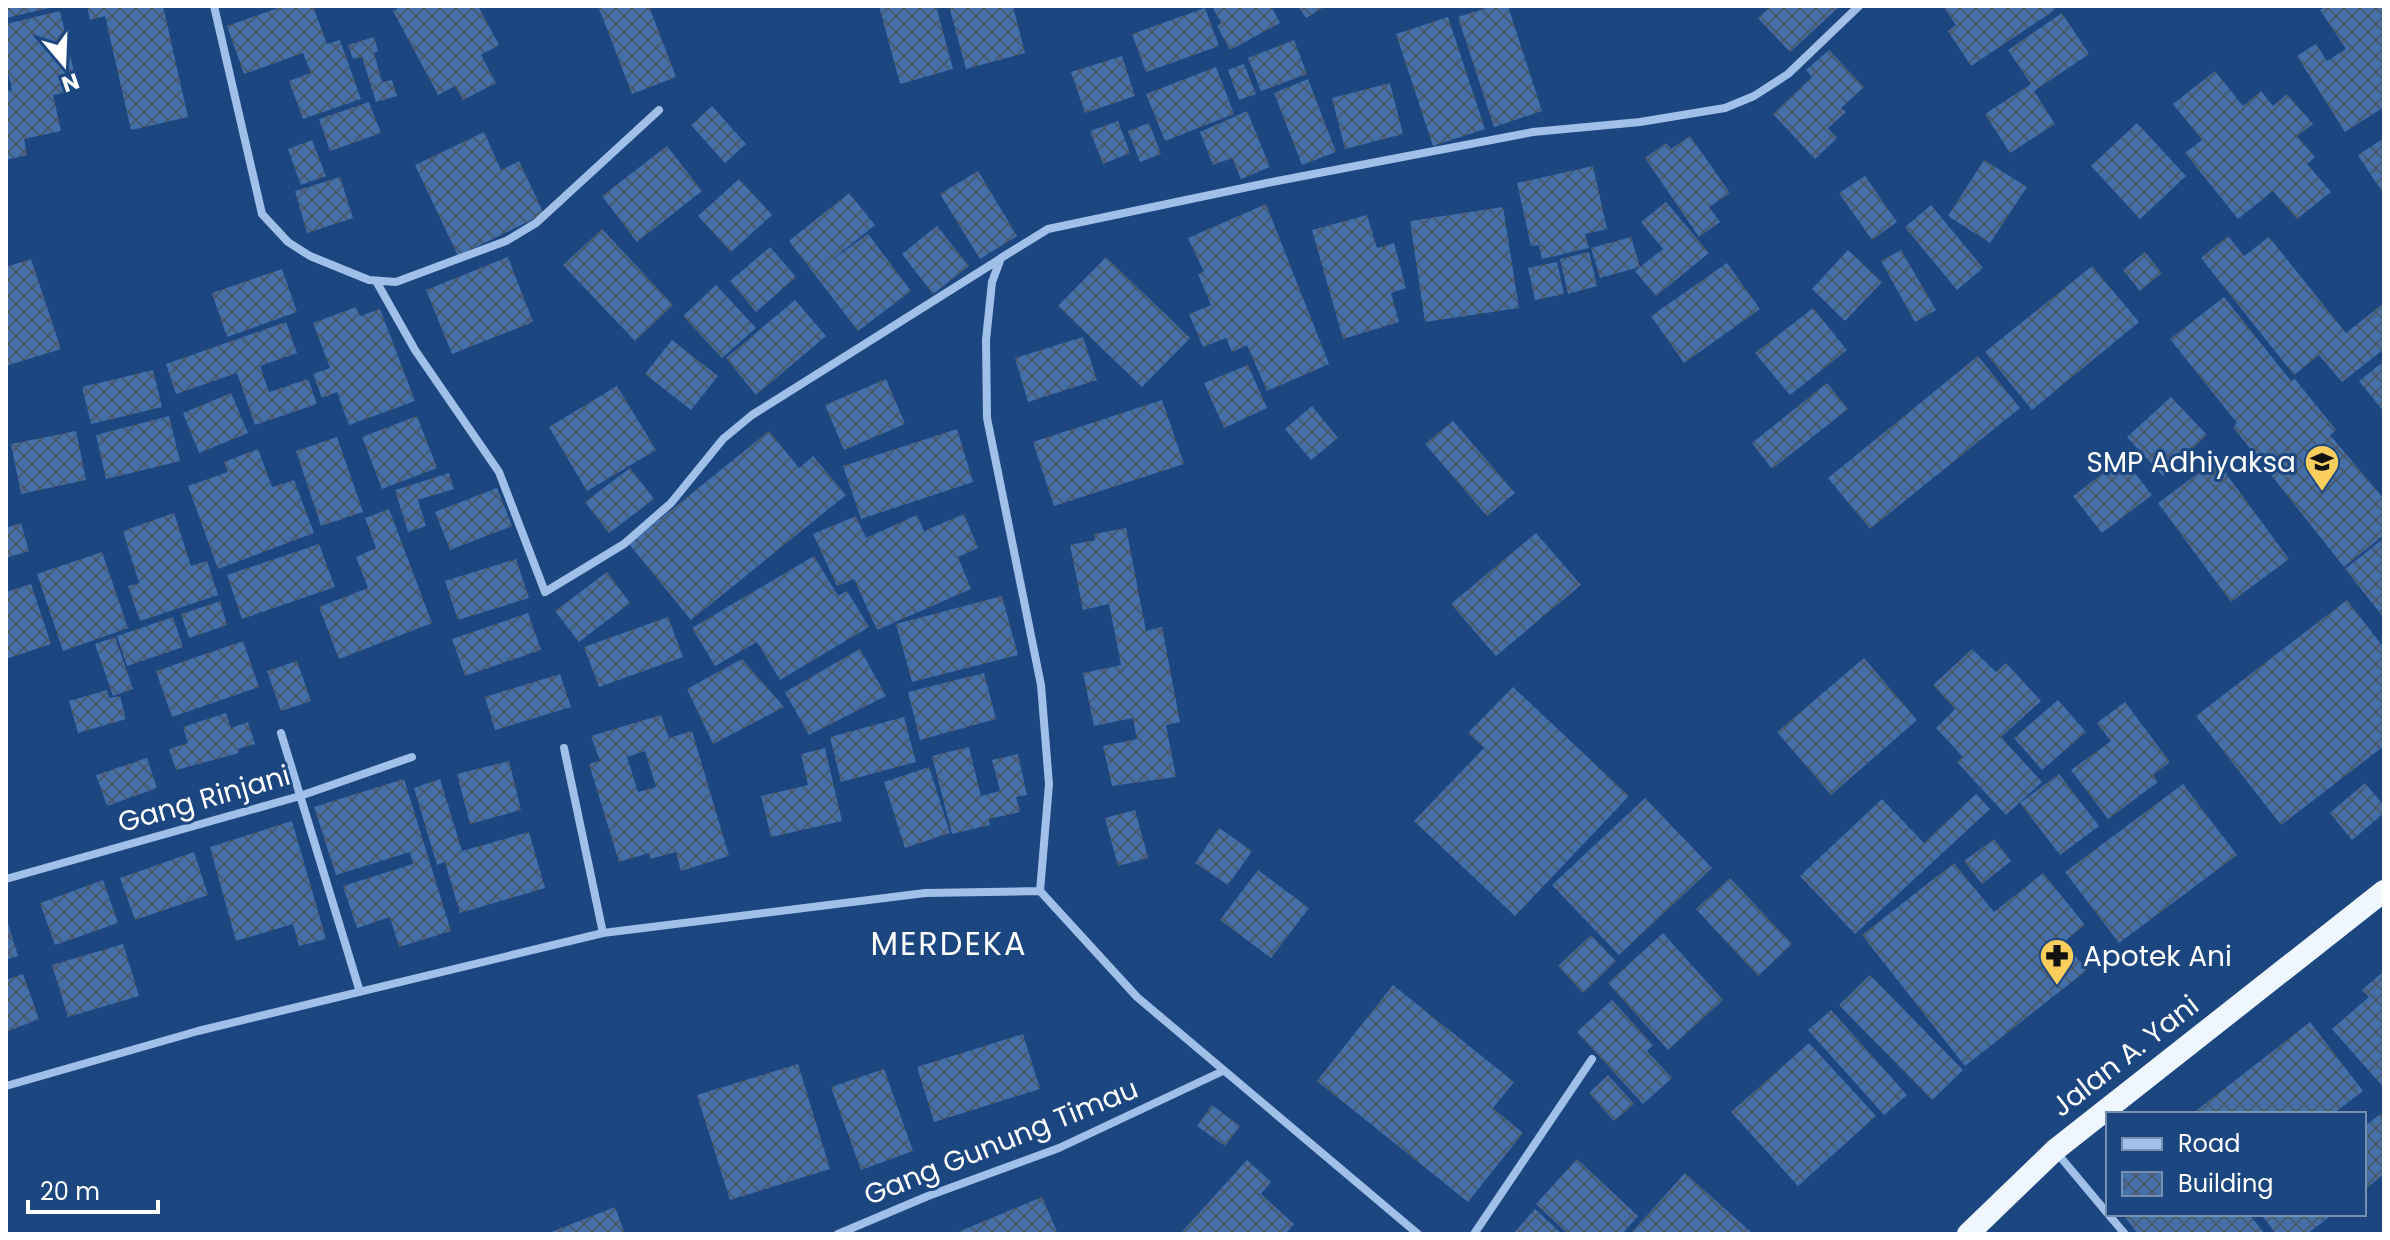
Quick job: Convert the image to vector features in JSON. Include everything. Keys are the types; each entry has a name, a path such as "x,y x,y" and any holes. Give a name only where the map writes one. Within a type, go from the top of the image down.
{"highway":[{"name":"Jalan A. Yani","path":"1968,1234 2055,1150 2384,891"}],"street":[{"path":"214,6 262,214 288,242 310,256 376,281 396,282 506,241 536,223 659,110"},
{"path":"376,281 415,350 499,472 545,592 554,590 624,544 671,503 723,439 752,415 1048,229 1533,132 1640,122 1725,108 1754,96 1788,74 1859,6"},
{"path":"1001,258 992,282 986,340 987,418 1041,685 1049,784 1040,891 1137,997 1418,1234"},
{"path":"281,733 360,992"},
{"path":"564,748 603,933"},
{"name":"Gang Rinjani","path":"6,879 300,796 412,757"},
{"path":"6,1086 198,1031 603,933 925,893 1040,891"},
{"path":"1474,1234 1592,1059"},
{"name":"Gang Gunung Timau","path":"838,1234 928,1196 1059,1148 1223,1071"},
{"path":"2055,1150 2106,1212"},
{"path":"2110,1216 2125,1234"}],"building":[{"path":"6,6 54,6 54,7 6,18"},
{"path":"87,6 163,6 188,117 131,130 105,16 90,20"},
{"path":"284,6 313,6 327,44 340,40 361,99 303,119 289,81 311,73 303,53 244,74 227,26"},
{"path":"401,6 478,6 499,45 481,55 496,83 463,100 455,86 438,95 393,11"},
{"path":"598,6 649,6 676,77 632,94"},
{"path":"879,6 936,6 953,69 900,84"},
{"path":"949,6 1013,6 1025,53 966,69"},
{"path":"1212,6 1271,6 1280,23 1230,50 1217,26 1221,23"},
{"path":"1298,6 1326,6 1306,18"},
{"path":"1492,6 1508,6 1542,111 1494,127 1458,17"},
{"path":"1771,6 1840,6 1790,52 1758,18"},
{"path":"1943,6 2052,6 2055,10 1971,66 1948,31 1956,25"},
{"path":"2326,6 2384,6 2384,107 2345,132 2297,56 2316,44 2327,61 2346,49 2320,10"},
{"path":"1205,8 1219,46 1146,72 1132,34"},
{"path":"60,11 78,90 53,95 61,131 24,139 27,155 6,160 6,91 12,90 6,64 6,24"},
{"path":"2062,13 2089,54 2034,91 2055,124 2010,153 1985,114 2031,84 2008,50"},
{"path":"1448,17 1485,129 1433,146 1396,34"},
{"path":"374,37 378,51 374,53 382,82 392,80 397,96 376,102 362,57 353,59 348,45"},
{"path":"1294,40 1307,74 1261,91 1248,58"},
{"path":"1829,50 1864,87 1841,108 1846,112 1828,128 1837,138 1815,159 1773,114 1812,77 1806,70"},
{"path":"1122,56 1135,96 1085,113 1071,72"},
{"path":"1244,64 1256,94 1239,100 1228,70"},
{"path":"1216,67 1234,114 1165,141 1146,94"},
{"path":"2215,71 2243,106 2261,91 2273,106 2287,94 2313,124 2297,136 2315,157 2307,164 2331,192 2297,219 2273,191 2238,219 2185,153 2202,140 2173,104"},
{"path":"1308,79 1336,152 1302,165 1274,93"},
{"path":"1390,83 1403,134 1345,149 1332,98"},
{"path":"369,102 381,133 330,151 319,119"},
{"path":"712,106 746,144 725,163 691,125"},
{"path":"1247,111 1270,167 1241,179 1232,158 1213,165 1200,132"},
{"path":"1118,121 1130,153 1103,164 1090,131"},
{"path":"1149,123 1161,154 1140,162 1128,131"},
{"path":"2137,123 2186,176 2140,219 2091,166"},
{"path":"484,132 501,170 519,161 544,214 458,256 415,165"},
{"path":"1690,136 1730,193 1709,207 1720,222 1699,237 1645,158 1666,143 1671,149"},
{"path":"2384,138 2384,195 2358,155"},
{"path":"312,140 326,176 301,185 288,149"},
{"path":"667,146 702,191 637,242 602,196"},
{"path":"1984,160 2027,187 1990,243 1948,216"},
{"path":"1593,166 1607,229 1585,234 1589,248 1542,259 1539,245 1531,246 1517,183"},
{"path":"978,171 1017,236 980,259 940,194"},
{"path":"1865,176 1897,222 1872,240 1839,193"},
{"path":"340,177 353,218 307,233 295,191"},
{"path":"739,179 772,215 731,252 698,216"},
{"path":"849,193 875,225 829,262 868,234 911,291 858,331 789,241"},
{"path":"1666,202 1709,253 1656,296 1635,271 1663,249 1641,222"},
{"path":"1266,204 1329,364 1267,391 1247,345 1232,352 1226,338 1203,347 1189,314 1211,305 1198,274 1204,272 1188,238"},
{"path":"1931,205 1983,268 1957,290 1905,227"},
{"path":"1503,207 1519,308 1425,322 1410,221"},
{"path":"1367,215 1377,248 1394,243 1406,288 1391,293 1399,322 1343,339 1312,230"},
{"path":"937,226 969,266 933,294 902,254"},
{"path":"602,229 673,305 635,341 563,265"},
{"path":"2228,236 2244,256 2269,237 2346,333 2384,303 2384,349 2342,382 2319,355 2294,375 2201,258"},
{"path":"1631,237 1640,267 1600,278 1591,248"},
{"path":"770,247 796,277 756,312 730,281"},
{"path":"1848,250 1882,282 1845,321 1812,289"},
{"path":"1901,250 1936,310 1915,322 1881,261"},
{"path":"1589,252 1597,286 1568,294 1560,259"},
{"path":"2145,252 2162,273 2140,291 2123,270"},
{"path":"508,257 533,322 452,354 426,290"},
{"path":"1106,257 1190,338 1142,387 1058,306"},
{"path":"31,259 61,349 6,366 6,267"},
{"path":"1557,262 1564,294 1535,300 1528,268"},
{"path":"1727,263 1760,309 1684,363 1651,316"},
{"path":"2092,266 2139,322 2032,410 1985,352"},
{"path":"282,269 297,312 227,337 212,293"},
{"path":"716,285 756,328 722,358 683,316"},
{"path":"2224,297 2291,381 2294,378 2336,430 2330,435 2384,499 2384,535 2344,567 2233,427 2237,423 2170,339"},
{"path":"795,300 826,336 756,395 726,358"},
{"path":"356,307 360,316 380,309 415,401 349,425 337,392 322,398 313,374 330,368 313,323"},
{"path":"1813,308 1847,350 1790,395 1755,353"},
{"path":"286,322 297,353 260,366 269,392 308,379 317,404 255,425 237,373 176,394 166,364"},
{"path":"1083,337 1097,380 1028,402 1015,358"},
{"path":"672,340 718,376 691,410 645,374"},
{"path":"1978,356 2020,408 1870,529 1828,478"},
{"path":"2384,361 2384,412 2359,381"},
{"path":"1248,365 1267,408 1224,428 1204,383"},
{"path":"153,370 162,407 91,424 82,387"},
{"path":"886,379 905,424 844,450 825,405"},
{"path":"1827,383 1848,409 1772,469 1752,443"},
{"path":"617,386 656,450 587,491 549,427"},
{"path":"231,393 248,433 199,453 183,413"},
{"path":"2171,397 2207,435 2163,476 2127,437"},
{"path":"1162,400 1184,464 1054,506 1033,442"},
{"path":"1312,406 1338,438 1311,460 1285,429"},
{"path":"169,416 180,461 106,479 96,435"},
{"path":"417,416 437,468 382,489 362,437"},
{"path":"1453,421 1515,493 1487,516 1425,444"},
{"path":"957,429 973,482 861,519 843,466"},
{"path":"76,431 86,480 21,494 11,444"},
{"path":"769,431 799,468 813,456 846,495 691,620 629,544"},
{"path":"337,437 363,512 321,526 296,451"},
{"path":"258,449 272,487 294,480 314,533 218,569 188,486 228,472 224,462"},
{"path":"2123,458 2152,495 2102,533 2073,496"},
{"path":"2216,460 2289,559 2231,602 2158,503"},
{"path":"630,468 654,499 609,533 585,502"},
{"path":"449,473 454,489 418,500 426,526 408,532 395,490"},
{"path":"497,488 512,526 450,550 435,512"},
{"path":"389,509 432,623 339,659 319,607 368,588 356,557 376,548 365,518"},
{"path":"174,513 191,566 207,561 218,595 140,621 128,586 139,583 123,531"},
{"path":"964,514 978,548 958,557 971,589 877,630 854,579 837,586 813,534 856,516 866,538 917,515 924,531"},
{"path":"21,523 29,551 6,558 6,528"},
{"path":"1126,528 1146,631 1162,627 1180,722 1166,725 1176,777 1112,786 1103,746 1137,739 1133,718 1094,726 1083,673 1121,665 1109,604 1083,610 1070,545 1095,540 1094,534"},
{"path":"1536,533 1581,585 1496,656 1451,604"},
{"path":"2384,538 2384,618 2345,569"},
{"path":"319,544 335,587 242,619 227,575"},
{"path":"102,552 128,628 63,651 37,574"},
{"path":"814,556 838,596 847,591 869,627 780,680 757,642 715,666 692,628"},
{"path":"516,559 529,598 458,620 445,581"},
{"path":"607,572 630,603 579,642 555,611"},
{"path":"31,584 51,644 6,659 6,592"},
{"path":"1002,596 1018,655 912,682 896,624"},
{"path":"2347,600 2384,648 2384,746 2281,825 2196,716"},
{"path":"220,601 227,625 189,638 181,614"},
{"path":"528,613 541,650 465,676 452,639"},
{"path":"173,617 183,647 127,666 117,636"},
{"path":"668,617 683,657 599,687 584,647"},
{"path":"115,637 133,689 113,696 95,644"},
{"path":"243,641 259,687 172,717 156,671"},
{"path":"860,649 886,696 809,735 785,692"},
{"path":"1972,649 1996,672 2006,663 2041,701 2001,737 2042,782 2006,815 1957,762 1963,757 1936,728 1955,709 1933,685"},
{"path":"1864,658 1917,720 1831,795 1777,732"},
{"path":"742,659 784,707 713,744 687,689"},
{"path":"297,661 311,701 281,711 267,671"},
{"path":"984,673 996,719 920,740 908,692"},
{"path":"560,674 571,707 495,730 485,697"},
{"path":"1513,687 1629,796 1515,916 1414,821 1484,748 1468,733"},
{"path":"107,690 109,698 120,696 126,719 78,733 69,701"},
{"path":"2058,700 2086,732 2042,770 2014,738"},
{"path":"2125,702 2170,762 2153,775 2158,782 2108,819 2071,770 2111,741 2097,723"},
{"path":"226,713 231,728 248,722 255,744 238,749 239,753 176,770 169,749 188,743 183,727"},
{"path":"661,715 669,738 692,731 729,856 681,871 676,852 650,859 649,853 619,862 589,764 600,761 591,736","holes":["645,751 656,787 638,792 627,757"]},
{"path":"904,717 916,762 841,782 830,737"},
{"path":"969,747 981,796 1000,791 992,760 1018,754 1027,795 1016,797 1020,812 989,819 990,825 952,834 932,756"},
{"path":"825,748 842,821 771,837 761,796 808,785 801,754"},
{"path":"147,758 157,788 107,806 96,775"},
{"path":"509,761 521,810 470,824 457,774"},
{"path":"929,767 950,833 905,848 884,782"},
{"path":"2059,774 2099,826 2060,855 2020,803"},
{"path":"404,779 451,931 399,947 390,917 357,928 343,886 413,864 410,852 336,875 314,807"},
{"path":"440,779 462,851 529,832 545,888 460,913 445,862 437,865 414,788"},
{"path":"2365,783 2384,806 2384,813 2352,840 2330,813"},
{"path":"2183,784 2237,855 2119,943 2065,872"},
{"path":"1976,794 1990,809 1855,934 1800,876 1882,799 1924,843"},
{"path":"1645,798 1712,868 1619,955 1552,885"},
{"path":"1135,810 1148,858 1118,866 1105,818"},
{"path":"292,821 326,939 299,946 293,924 236,941 210,847"},
{"path":"1219,828 1252,851 1228,885 1195,863"},
{"path":"1994,839 2011,861 1982,884 1964,861"},
{"path":"194,852 208,895 135,920 120,878"},
{"path":"1954,863 1994,912 2043,873 2085,925 2064,942 2087,970 1965,1066 1862,935"},
{"path":"1258,870 1309,908 1271,958 1220,920"},
{"path":"1730,878 1792,944 1758,976 1696,909"},
{"path":"103,880 118,923 55,945 40,903"},
{"path":"6,917 18,956 6,960"},
{"path":"1663,933 1723,1000 1668,1050 1608,983"},
{"path":"1591,935 1616,961 1583,993 1558,966"},
{"path":"123,944 139,996 68,1017 52,965"},
{"path":"2384,971 2384,1088 2332,1029 2369,997 2362,990"},
{"path":"23,974 39,1019 6,1032 6,980"},
{"path":"1870,975 1963,1070 1932,1100 1839,1005"},
{"path":"1393,985 1514,1082 1493,1108 1523,1133 1468,1202 1317,1081"},
{"path":"1612,1000 1653,1045 1647,1051 1672,1078 1643,1104 1577,1032"},
{"path":"1831,1010 1907,1095 1884,1115 1808,1030"},
{"path":"2310,1022 2363,1091 2336,1112 2195,1112"},
{"path":"1023,1034 1040,1089 934,1122 917,1067"},
{"path":"1809,1043 1876,1116 1798,1186 1731,1112"},
{"path":"798,1064 830,1169 730,1200 697,1095"},
{"path":"884,1069 913,1151 861,1170 831,1087"},
{"path":"1608,1075 1634,1104 1614,1121 1589,1093"},
{"path":"1212,1105 1240,1126 1225,1146 1197,1126"},
{"path":"2380,1114 2384,1119 2384,1174 2366,1188 2366,1125"},
{"path":"1577,1159 1638,1216 1622,1234 1568,1234 1536,1204"},
{"path":"1247,1160 1271,1182 1261,1194 1294,1224 1285,1234 1180,1234"},
{"path":"1685,1173 1753,1234 1630,1234"},
{"path":"1042,1197 1058,1234 953,1234"},
{"path":"615,1207 625,1234 546,1234"},
{"path":"1535,1209 1562,1234 1513,1234"},
{"path":"2124,1216 2251,1216 2265,1234 2138,1234"},
{"path":"2262,1216 2330,1216 2307,1234 2276,1234"}],"place":[{"name":"SMP Adhiyaksa","path":"2322,493"},
{"name":"Apotek Ani","path":"2057,987"}],"district":[{"name":"MERDEKA","path":"949,943"}]}
